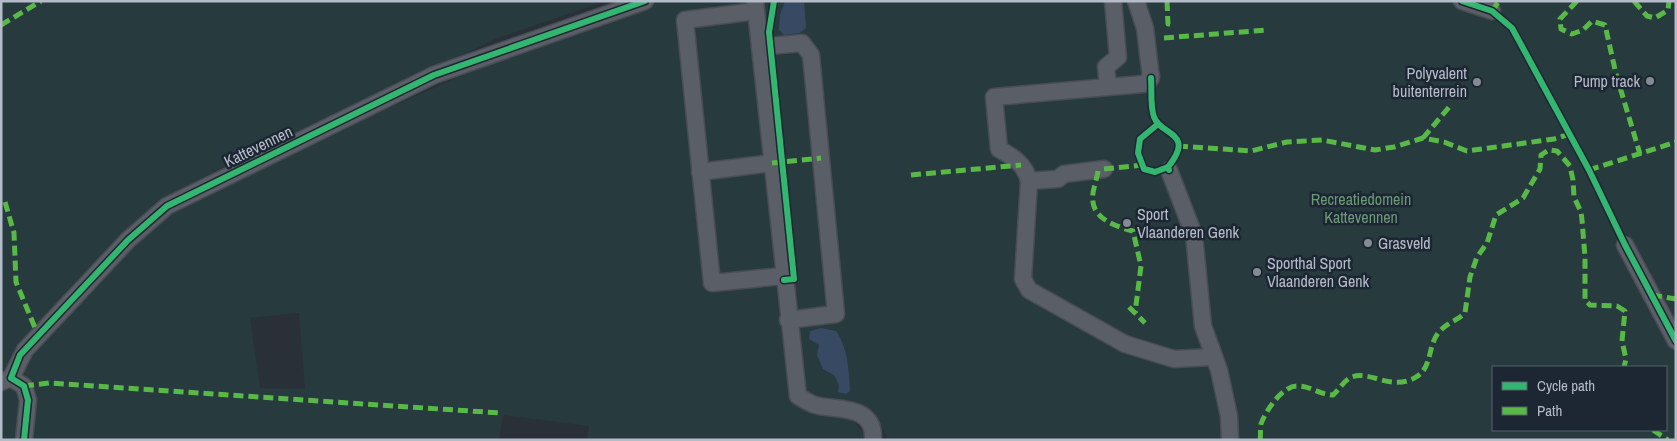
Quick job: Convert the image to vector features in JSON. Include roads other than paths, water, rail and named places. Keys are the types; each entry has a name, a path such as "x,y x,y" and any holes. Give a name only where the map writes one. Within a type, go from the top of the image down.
{"street":[{"name":"Kattevennen","path":"24,440 28,400 24,386 6,380 25,350 128,240 167,206 434,75 645,1"},
{"path":"1136,1 1145,28 1151,76 1148,81 1143,84 994,97 999,149 1016,159 1027,173 1023,279 1029,290 1126,344 1174,359 1214,357"},
{"path":"1462,1 1492,11"},
{"path":"1108,86 1106,67 1118,57 1117,2"},
{"path":"783,276 712,283 684,20 755,6 783,276 798,396 816,405 851,409 867,420 873,433 873,440"},
{"path":"760,47 802,43 811,55 836,314 788,320"},
{"path":"700,172 772,162"},
{"path":"1028,181 1058,179 1064,174 1104,169"},
{"path":"1169,170 1194,235 1203,326 1219,370 1228,416 1230,440"},
{"path":"1625,245 1676,341"}],"water":[{"path":"785,1 804,1 806,28 800,33 784,35 779,30 780,15"},
{"path":"821,328 836,331 843,345 850,383 850,391 846,394 838,392 839,386 835,376 823,369 817,355 819,345 809,339 810,331"}],"place":[{"name":"Pump track","path":"1650,81"},
{"name":"Polyvalent buitenterrein","path":"1477,82"},
{"name":"Sport Vlaanderen Genk","path":"1127,223"},
{"name":"Grasveld","path":"1368,243"},
{"name":"Sporthal Sport Vlaanderen Genk","path":"1257,272"}],"park label":[{"name":"Recreatiedomein Kattevennen","path":"1361,208"}]}
